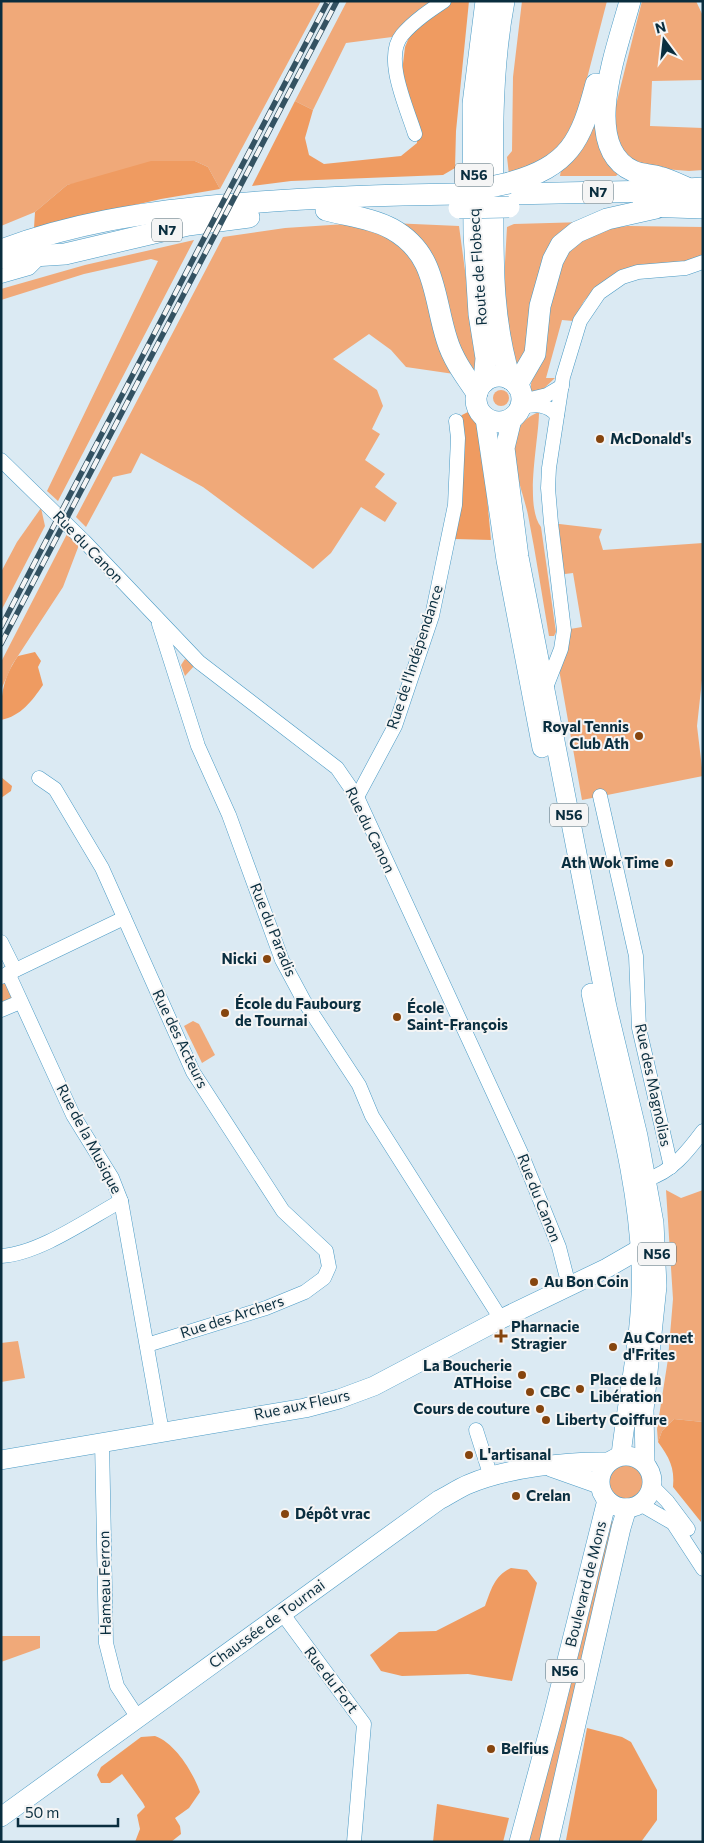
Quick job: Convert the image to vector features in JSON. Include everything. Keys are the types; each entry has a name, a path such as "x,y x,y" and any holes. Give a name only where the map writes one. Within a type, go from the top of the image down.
{"highway":[{"name":"Route de Flobecq","path":"480,388 486,358 479,314 474,234 474,104 486,1"},
{"name":"Route de Flobecq","path":"504,1 495,69 492,113 493,263 496,322 500,347 516,398"},
{"path":"509,195 553,165 573,147 586,121 618,1"},
{"path":"630,1 604,102 606,137 617,158 633,171 660,177 694,198"},
{"name":"N7","path":"1,258 65,254 188,225 326,210 458,201 509,195 657,191 694,198"},
{"name":"N7","path":"509,195 656,208 694,198"},
{"path":"1,250 45,235 96,222 168,209 339,196 458,201"},
{"path":"485,418 498,422 516,398 535,354 540,306 553,260 561,245 577,232 607,219 656,208"},
{"path":"326,210 366,219 390,228 415,247 425,260 432,276 447,341 452,354 480,388 496,376 516,398"},
{"name":"N56","path":"480,388 479,411 485,418"}],"main road":[{"name":"N56","path":"516,398 505,448 509,492 544,692 607,1007 647,1179 657,1255 657,1286 644,1410 645,1464"},
{"name":"N56","path":"485,418 506,560 596,1017 630,1164 642,1281 635,1360 614,1459"},
{"path":"640,1249 645,1248 650,1253 653,1328"},
{"name":"Rue aux Fleurs","path":"1,1460 102,1441 305,1408 358,1393 501,1319 607,1268 640,1249"},
{"path":"607,1268 632,1271 642,1281"},
{"path":"638,1458 645,1464 650,1470 652,1486 648,1496 634,1506 616,1506 603,1492 601,1472 614,1459 638,1458"},
{"name":"Chaussée de Tournai","path":"1,1817 439,1500 469,1484 508,1471 550,1467 560,1463 614,1459"},
{"name":"Chaussée de Tournai","path":"550,1467 603,1492"},
{"name":"Boulevard de Mons","path":"518,1842 556,1707 603,1492"},
{"name":"Boulevard de Mons","path":"549,1842 634,1506"}],"street":[{"path":"414,134 396,75 394,57 401,36 422,16 444,1"},
{"path":"1,276 29,268 40,256"},
{"path":"544,692 564,638 548,480 562,386 580,321 599,293 610,284 630,274 680,270 703,262"},
{"path":"516,398 547,394 562,386"},
{"path":"516,398 540,405 552,410 557,415"},
{"name":"Rue de l'Indépendance","path":"357,797 395,726 432,616 455,505 458,438 456,421"},
{"name":"Rue du Canon","path":"2,461 220,679 337,768 357,797 521,1154 559,1247 569,1286"},
{"name":"Rue du Paradis","path":"158,619 198,746 229,815 282,960 304,1001 359,1085 372,1116 501,1319"},
{"name":"Rue des Acteurs","path":"39,778 55,789 102,868 196,1078 283,1211 326,1251 329,1267 324,1278 316,1284"},
{"name":"Rue des Magnolias","path":"600,796 636,956 639,1028 671,1166"},
{"path":"8,973 124,918"},
{"name":"Rue de la Musique","path":"1,942 8,973 20,1002 73,1115 112,1178 121,1201 162,1432"},
{"path":"1,1010 20,1002"},
{"path":"647,1179 661,1176 692,1146 703,1131"},
{"path":"1,1256 14,1256 36,1248 121,1201"},
{"name":"Rue des Archers","path":"147,1345 266,1308 305,1292 316,1284"},
{"path":"476,1430 491,1477"},
{"name":"Hameau Ferron","path":"102,1441 106,1643 117,1686 138,1718"},
{"path":"652,1486 681,1518 703,1553"},
{"path":"634,1506 673,1523 703,1569"},
{"name":"Rue du Fort","path":"282,1613 364,1724 354,1842"}],"shaded area":[{"path":"1,1 321,1 220,189 208,167 195,161 67,185 35,212 1,226"},
{"path":"347,1 439,1 392,37 346,43 313,110 295,101"},
{"path":"452,1 469,1 456,131 455,168 443,175 291,181 252,186 295,101 313,110 305,138 309,155 324,164 401,156 417,143 417,130 402,72 405,47 410,35"},
{"path":"522,1 607,1 576,121 555,155 509,175 507,157 512,151 513,77"},
{"path":"642,1 696,1 703,16 703,80 652,81 650,126 703,128 703,170 689,171 641,167 623,155 611,125"},
{"path":"593,126 597,127 619,173 616,176 560,176 561,170"},
{"path":"151,161 195,161 208,167 220,189 161,199 34,228 35,212 67,185"},
{"path":"585,222 568,233 519,375 511,365 504,280 507,227 514,224"},
{"path":"391,223 459,226 479,374 463,365 437,274"},
{"path":"346,224 391,236 421,270 454,374 406,367 391,350 369,334 333,359 377,390 383,406 372,429 380,434 365,460 385,474 375,487 397,503 385,522 361,507 331,553 313,569 203,487 141,453 131,473 113,477 86,527 76,517 223,237 285,228"},
{"path":"628,226 703,227 703,254 698,258 598,285 584,301 573,321 562,320 546,378 555,378 540,392 531,394 531,384 545,312 567,250 578,241 609,228"},
{"path":"194,240 58,501 47,491 158,261 151,259 84,274 1,300 1,289 85,265"},
{"path":"501,390 507,392 509,398 507,404 501,406 495,404 493,398 495,392"},
{"path":"468,412 475,415 480,421 491,540 455,539 456,421"},
{"path":"539,412 533,488 534,504 536,517 541,527 556,632 554,636 549,636 531,530 514,456 514,446 519,428 528,418"},
{"path":"41,508 45,526 1,611 1,572 17,542"},
{"path":"551,523 602,529 599,537 603,550 703,543 703,671 697,726 703,776 582,800 557,658 564,630 582,627 573,573 557,575"},
{"path":"67,534 79,545 63,587 12,665 1,690 1,662"},
{"path":"35,652 41,661 38,667 43,685 30,702 20,711 1,720 2,694 9,671 18,656"},
{"path":"185,659 195,665 185,676 181,665"},
{"path":"1,777 12,786 11,791 1,798"},
{"path":"1,977 20,1002 1,1010"},
{"path":"193,1021 199,1024 215,1055 202,1063 184,1026"},
{"path":"666,1190 681,1198 703,1190 703,1422 674,1419 662,1431 658,1442 657,1429 668,1359 673,1299"},
{"path":"18,1341 25,1378 1,1382 1,1343"},
{"path":"674,1419 703,1422 701,1522 673,1487 673,1474 670,1463 658,1442 662,1431"},
{"path":"625,1462 638,1468 644,1481 638,1494 625,1500 612,1494 606,1481 612,1468"},
{"path":"606,1520 619,1523 544,1842 524,1842"},
{"path":"511,1568 527,1570 537,1583 512,1681 468,1674 402,1676 381,1671 370,1655 399,1632 436,1631 485,1606 497,1579"},
{"path":"1,1636 40,1636 40,1648 1,1662"},
{"path":"587,1728 622,1737 631,1742 657,1790 657,1820 641,1842 566,1840"},
{"path":"155,1736 169,1745 182,1759 193,1776 200,1792 189,1808 175,1818 180,1826 181,1834 171,1842 135,1842 140,1829 137,1815 145,1807 143,1803 122,1774 110,1783 101,1783 97,1775 101,1767 141,1737"},
{"path":"437,1804 509,1818 503,1842 433,1842"}],"railway":[{"path":"1,627 328,1"},
{"path":"1,644 337,1"}],"place":[{"name":"McDonald's","path":"600,439"},
{"name":"Royal Tennis Club Ath","path":"639,736"},
{"name":"Ath Wok Time","path":"669,863"},
{"name":"Nicki","path":"267,959"},
{"name":"École du Faubourg de Tournai","path":"225,1013"},
{"name":"École Saint-François","path":"397,1017"},
{"name":"Au Bon Coin","path":"534,1282"},
{"name":"Pharnacie Stragier","path":"501,1336"},
{"name":"Au Cornet d'Frites","path":"613,1347"},
{"name":"La Boucherie ATHoise","path":"522,1375"},
{"name":"Place de la Libération","path":"580,1389"},
{"name":"CBC","path":"530,1392"},
{"name":"Cours de couture","path":"540,1409"},
{"name":"Liberty Coiffure","path":"546,1420"},
{"name":"L'artisanal","path":"469,1455"},
{"name":"Crelan","path":"516,1496"},
{"name":"Dépôt vrac","path":"285,1514"},
{"name":"Belfius","path":"491,1749"}]}
